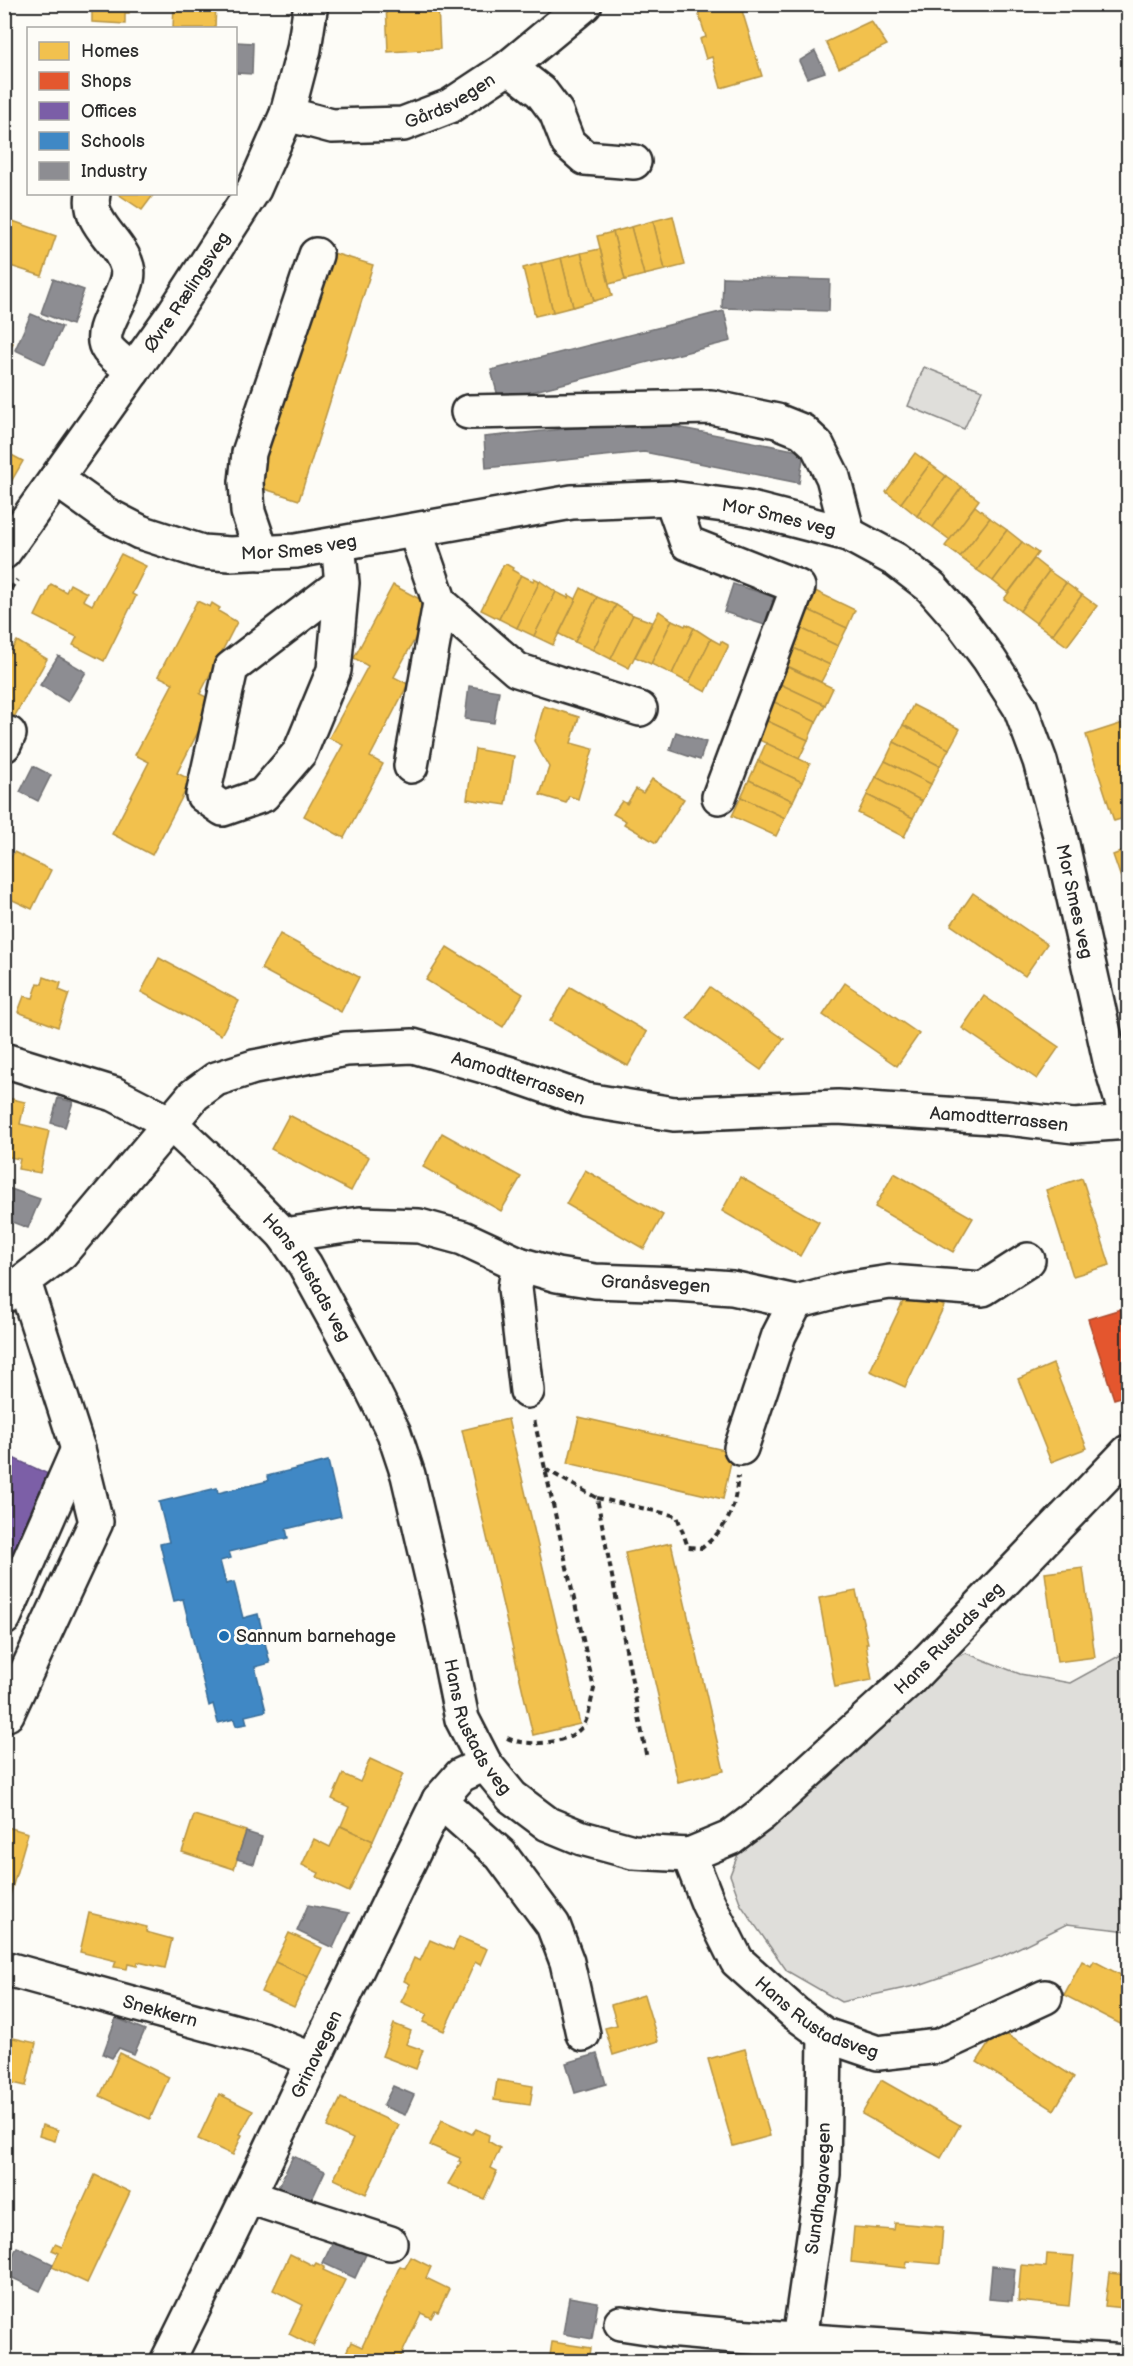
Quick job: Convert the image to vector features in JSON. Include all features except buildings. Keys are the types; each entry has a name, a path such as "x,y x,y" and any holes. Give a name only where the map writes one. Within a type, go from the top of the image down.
{"street":[{"name":"Øvre Rælingsveg","path":"4,552 241,212 267,163 287,114 304,49 311,4"},
{"name":"Gårdsvegen","path":"287,114 332,126 403,124 450,106 509,67 585,4"},
{"path":"509,67 541,92 556,112 568,143 585,158 634,162"},
{"path":"93,195 93,211 122,253 128,268 128,281 110,319 105,336 107,348 133,370"},
{"path":"262,553 248,512 246,482 249,453 316,255"},
{"path":"468,412 711,407 777,421 802,431 817,444 833,477 848,534"},
{"name":"Mor Smes veg","path":"56,478 105,514 140,532 202,552 296,551 572,502 671,498 747,508 848,534 896,560 931,587 966,628 1020,707 1040,761 1060,835 1111,1065 1128,1122"},
{"path":"671,498 687,543 798,587 719,797"},
{"path":"411,766 440,603 415,531"},
{"path":"338,544 342,584 334,670 300,752 263,795 223,808 203,795 231,668 342,584"},
{"path":"440,603 517,670 640,709"},
{"name":"Aamodtterrassen","path":"14,1289 61,1253 194,1095 216,1078 254,1067 346,1049 413,1046 508,1073 586,1100 674,1114 838,1107 1007,1118 1074,1126 1128,1122"},
{"name":"Hans Rustads veg","path":"4,1060 114,1094 170,1123 284,1235 311,1275 394,1433 408,1475 443,1624 462,1719 485,1764 512,1797 548,1824 582,1838 633,1852 689,1856 730,1838 772,1805 909,1680 1128,1452"},
{"name":"Granåsvegen","path":"284,1235 360,1224 419,1226 463,1239 519,1264 557,1275 596,1281 732,1288 795,1302 845,1289 890,1282 983,1289 1028,1260"},
{"path":"519,1264 515,1288 527,1391"},
{"path":"4,1714 7,1714 96,1522 78,1449 14,1289"},
{"path":"741,1448 779,1335 795,1302"},
{"path":"4,1617 78,1449"},
{"name":"Grinavegen","path":"167,2361 249,2197 439,1800 461,1775 485,1764"},
{"path":"439,1800 501,1855 553,1925 567,1962 583,2034"},
{"name":"Hans Rustadsveg","path":"689,1856 708,1903 737,1960 795,2013 825,2035 878,2053 939,2046 1045,1997"},
{"name":"Snekkern","path":"4,1968 262,2039 313,2060"},
{"name":"Sundhagavegen","path":"799,2340 824,2174 825,2035"},
{"path":"249,2197 390,2243"},
{"path":"621,2323 667,2330 799,2340 1127,2361"}],"path":[{"path":"462,1719 519,1744 566,1740 584,1725 594,1689 527,1391"},
{"path":"544,1468 597,1498 677,1515 688,1547 702,1548 722,1530 735,1502 741,1448"},
{"path":"597,1498 647,1760"}],"shaded area":[{"path":"924,367 982,390 964,429 908,406"},
{"path":"1128,1651 1128,1931 1067,1924 1002,1956 919,1985 841,2002 787,1971 741,1905 730,1875 751,1821 910,1676 966,1653 1020,1674 1070,1683"}],"place":[{"name":"Sannum barnehage","path":"224,1636"}]}
